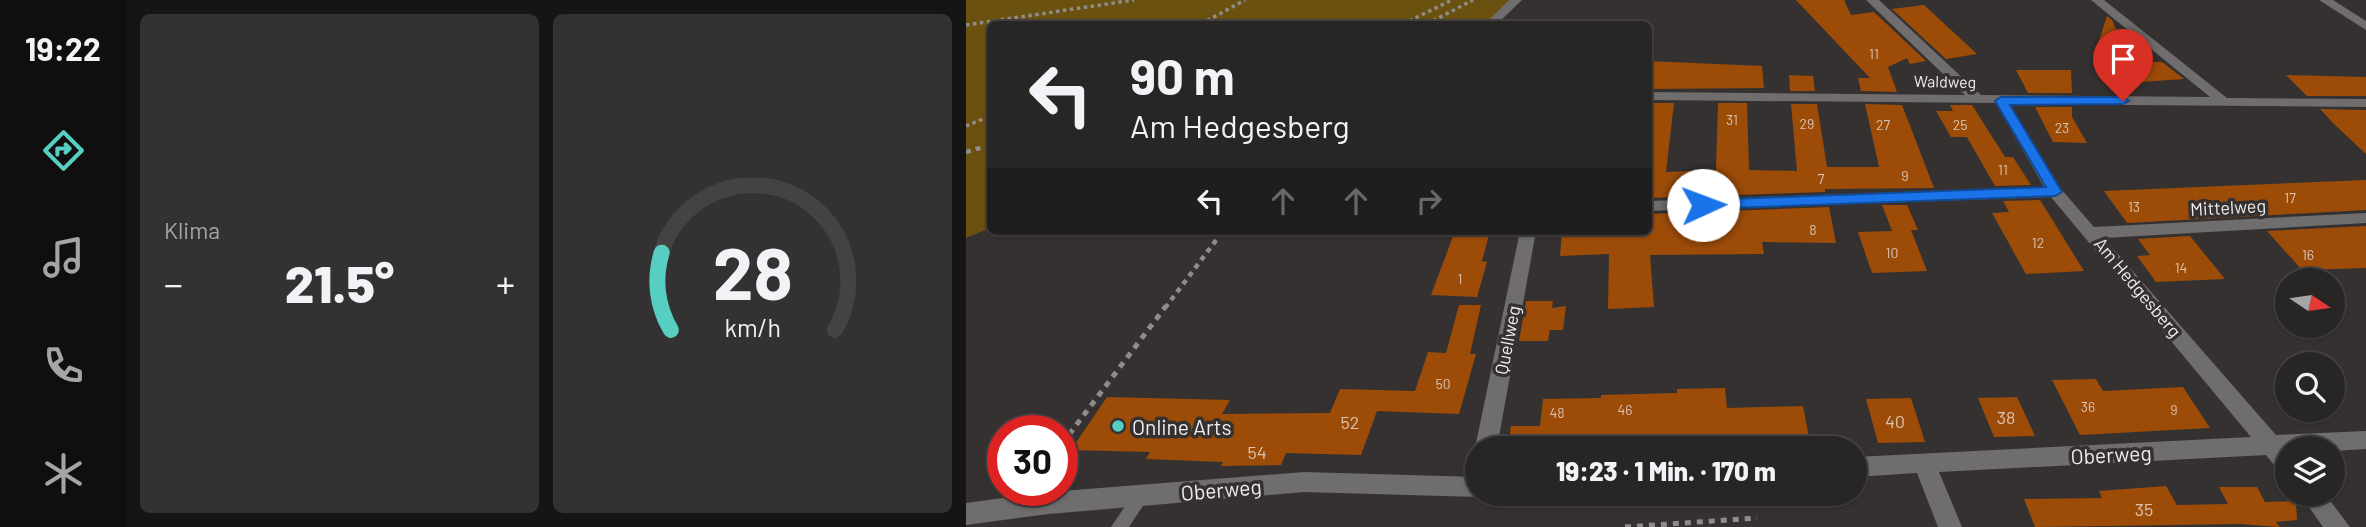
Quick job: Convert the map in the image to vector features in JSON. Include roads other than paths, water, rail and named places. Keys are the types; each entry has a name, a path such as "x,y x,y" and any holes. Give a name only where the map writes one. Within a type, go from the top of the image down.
{"street":[{"path":"1494,21 1516,0"},
{"path":"1872,0 1977,99"},
{"path":"2097,0 2225,103"},
{"path":"2325,0 2366,26"},
{"name":"Waldweg","path":"1652,96 2366,103"},
{"name":"Am Hedgesberg","path":"2001,101 2055,192 2275,449"},
{"path":"1652,206 2055,192"},
{"name":"Mittelweg","path":"2091,233 2366,219"},
{"name":"Quellweg","path":"1488,436 1527,235"},
{"name":"Oberweg","path":"2345,444 2366,440"},
{"name":"Oberweg","path":"1867,466 2275,455"},
{"path":"1924,463 1950,527"},
{"name":"Oberweg","path":"966,514 1142,495 1304,482 1465,486"},
{"path":"2321,506 2338,527"}],"lane":[{"path":"1119,527 1142,495"}],"place":[{"name":"Online Arts","path":"1118,426"}]}
